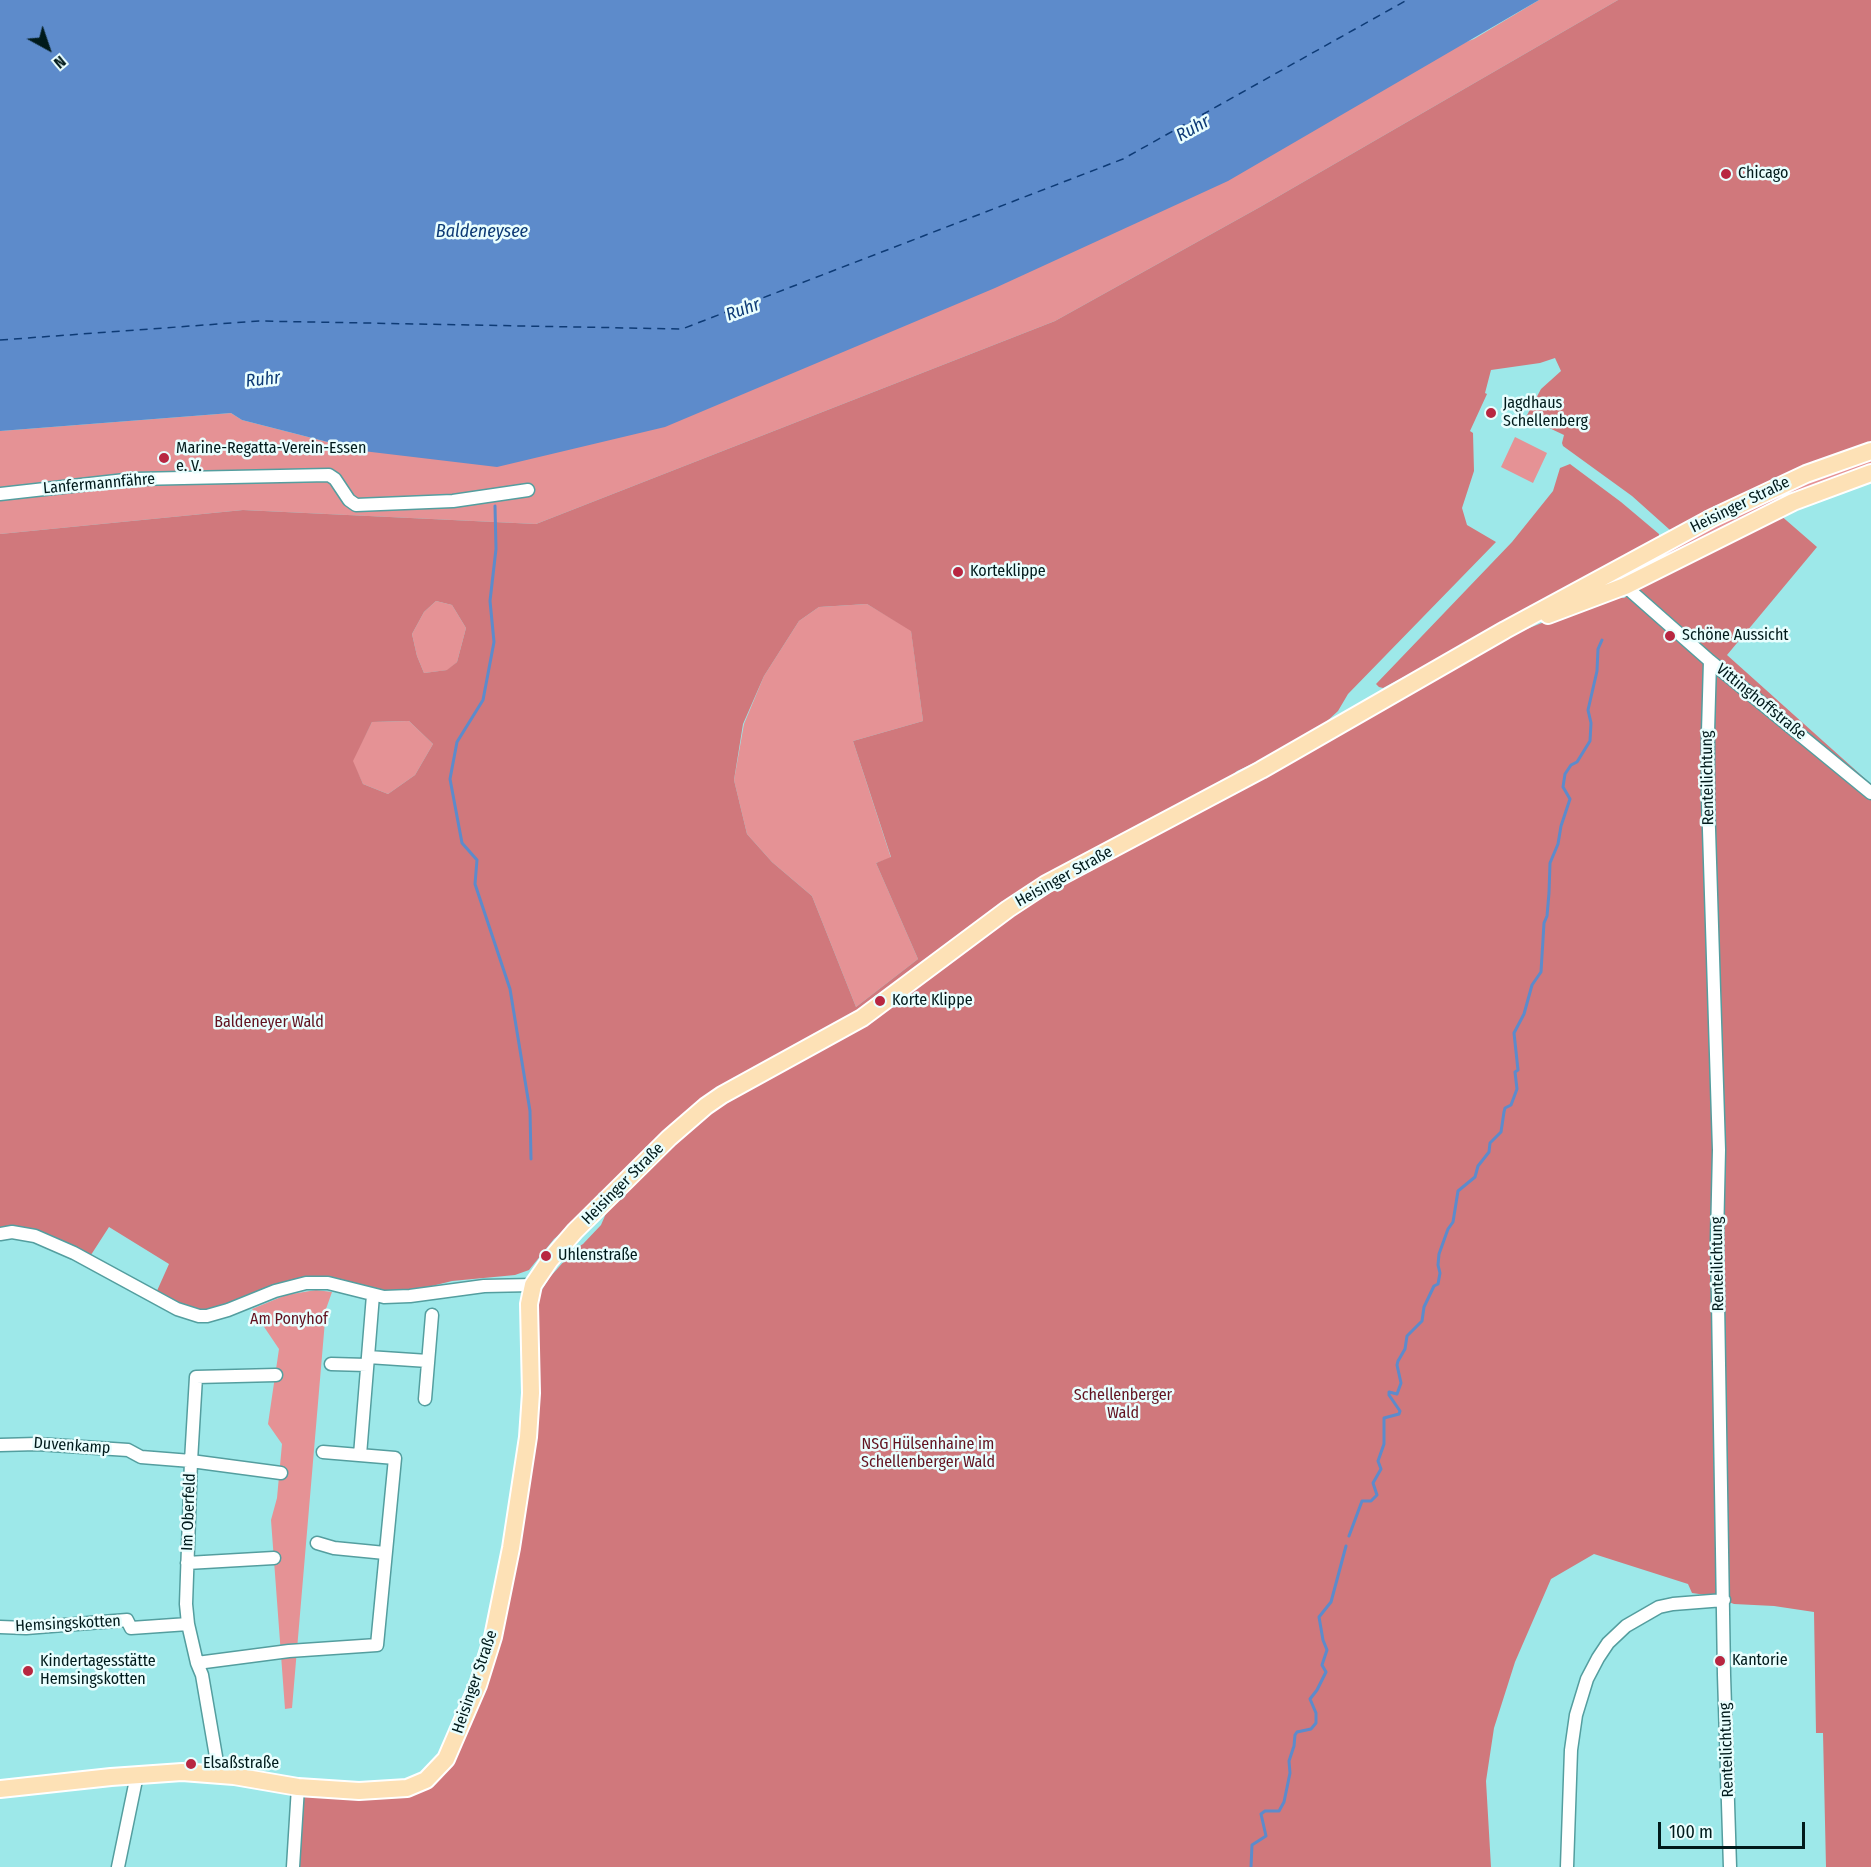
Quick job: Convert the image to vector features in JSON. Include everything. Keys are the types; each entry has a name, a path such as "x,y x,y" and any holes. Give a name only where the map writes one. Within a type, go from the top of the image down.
{"main road":[{"name":"Heisinger Straße","path":"0,1789 182,1772 219,1774 298,1787 359,1791 407,1788 426,1780 446,1759 486,1663 507,1566 528,1437 531,1393 529,1305 533,1285 550,1260 575,1231 669,1138 706,1106 746,1081 862,1018 1037,889 1261,770 1614,570 1757,495 1806,474 1871,451"},
{"name":"Heisinger Straße","path":"1505,630 1625,586 1793,502 1871,473"},
{"path":"1614,570 1625,586"}],"street":[{"name":"Lanfermannfähre","path":"0,494 134,479 329,475 335,479 352,503 363,505 453,501 528,490"},
{"name":"Vittinghoffstraße","path":"1625,586 1710,661 1871,793"},
{"name":"Renteilichtung","path":"1710,661 1708,798 1719,1150 1717,1239 1724,1675 1730,1867"},
{"path":"0,1234 12,1232 35,1236 74,1253 177,1309 199,1316 228,1310 275,1291 306,1282 328,1283 373,1295 399,1297 484,1286 533,1285"},
{"path":"360,1455 373,1295"},
{"path":"425,1399 432,1315"},
{"path":"331,1364 368,1361 428,1361"},
{"name":"Im Oberfeld","path":"219,1774 202,1675 188,1624 187,1563 196,1377 276,1375"},
{"name":"Duvenkamp","path":"0,1445 38,1444 128,1450 141,1457"},
{"path":"197,1663 289,1651 377,1645 395,1458 323,1452"},
{"name":"Im Oberfeld","path":"141,1457 281,1473"},
{"path":"316,1543 334,1548 385,1552"},
{"name":"Im Oberfeld","path":"187,1563 274,1558"},
{"path":"1567,1867 1570,1750 1576,1715 1587,1679 1598,1658 1608,1643 1626,1626 1659,1607 1724,1600"},
{"name":"Hemsingskotten","path":"0,1627 26,1628 127,1620 131,1629 188,1624"},
{"path":"118,1867 137,1775"},
{"path":"293,1867 298,1787"}],"green space":[{"path":"1539,0 1618,0 1260,207 1055,321 536,524 243,510 0,534 0,431 231,413 242,420 363,451 1474,39"},
{"name":"Baldeneyer Wald","path":"1618,0 1871,0 1871,446 1676,531 1670,530 1632,496 1563,446 1564,435 1526,417 1541,389 1561,371 1555,358 1540,363 1491,370 1485,393 1487,394 1470,431 1473,433 1474,471 1462,508 1467,525 1496,542 1348,694 1338,711 1324,724 1237,771 1228,779 1180,806 855,1016 743,1076 554,1239 529,1270 515,1275 452,1281 412,1291 391,1293 333,1280 207,1311 190,1310 156,1293 169,1264 109,1227 89,1258 0,1231 0,534 243,510 536,524 1055,321 1260,207","holes":["436,601 452,605 466,628 457,662 447,670 424,673 412,634 424,612","867,604 911,631 923,721 853,741 891,857 876,863 918,959 856,1007 812,896 772,862 747,834 734,780 743,724 764,676 799,621 819,607","409,721 433,744 415,775 388,794 363,784 353,761 372,722"]},
{"path":"1515,437 1547,453 1533,483 1501,467"},
{"path":"1871,456 1871,468 1634,574 1628,570 1756,501"},
{"path":"1570,464 1659,534 1659,539 1383,688 1379,687 1376,684 1512,542 1553,491 1560,468"},
{"name":"Schellenberger Wald","path":"1779,514 1817,547 1727,655 1871,784 1871,1867 1826,1867 1823,1733 1816,1733 1814,1612 1774,1606 1734,1604 1713,1596 1692,1593 1688,1584 1594,1554 1551,1579 1515,1662 1494,1728 1486,1781 1491,1867 294,1867 298,1788 359,1793 434,1776 499,1627 539,1294 550,1277 575,1249 601,1225 610,1204 707,1110 1035,896 1514,634 1600,600 1614,596 1624,598 1649,582"},
{"path":"436,601 452,605 466,628 457,662 448,670 424,673 412,634 424,612"},
{"path":"867,604 911,630 923,721 853,741 891,858 876,863 918,959 856,1007 812,896 772,862 747,834 734,780 744,724 764,676 799,621 819,607"},
{"path":"409,721 433,744 415,775 388,794 363,784 352,761 372,722"},
{"name":"Am Ponyhof","path":"316,1290 332,1292 326,1309 292,1708 285,1709 271,1520 277,1498 282,1444 268,1424 279,1349 252,1309 286,1295"}],"water":[{"name":"Baldeneysee","path":"0,0 1539,0 1228,181 995,288 665,427 497,467 363,451 242,420 231,413 0,431"}],"waterway":[{"path":"495,506 496,549 490,601 494,642 483,700 457,742 450,779 462,843 477,860 475,884 510,989 530,1111 531,1159"},
{"path":"1349,1536 1362,1501 1371,1501 1377,1495 1373,1483 1381,1469 1378,1461 1384,1444 1384,1418 1399,1414 1400,1411 1389,1392 1397,1394 1401,1383 1397,1365 1405,1349 1407,1336 1422,1321 1424,1307 1434,1286 1438,1284 1439,1254 1453,1222 1458,1191 1475,1177 1478,1166 1489,1152 1490,1143 1501,1132 1505,1108 1511,1105 1517,1089 1515,1072 1518,1070 1514,1033 1524,1014 1532,985 1541,972 1550,863 1558,844 1570,799 1563,787 1565,774 1571,765 1577,762 1590,741 1591,723 1588,710 1597,671 1598,649 1602,640"},
{"path":"1251,1867 1252,1845 1266,1836 1261,1814 1265,1811 1279,1811 1284,1802 1295,1735 1297,1732 1311,1729 1316,1723 1316,1713 1310,1699 1326,1672 1322,1665 1327,1650 1319,1617 1331,1602 1346,1546"}],"ferry route":[{"path":"0,340 259,321 682,329 1123,159 1407,0"}],"place":[{"name":"Chicago","path":"1726,174"},
{"name":"Jagdhaus Schellenberg","path":"1491,413"},
{"name":"Marine-Regatta-Verein-Essen e. V.","path":"164,458"},
{"name":"Korteklippe","path":"958,572"},
{"name":"Schöne Aussicht","path":"1670,636"},
{"name":"Korte Klippe","path":"880,1001"},
{"name":"Uhlenstraße","path":"546,1256"},
{"name":"Kantorie","path":"1720,1661"},
{"name":"Kindertagesstätte Hemsingskotten","path":"28,1671"},
{"name":"Elsaßstraße","path":"191,1764"}],"water label":[{"name":"Ruhr","path":"1193,129"},
{"name":"Ruhr","path":"743,310"},
{"name":"Ruhr","path":"263,380"}],"park label":[{"name":"NSG Hülsenhaine im Schellenberger Wald","path":"928,1454"}]}
